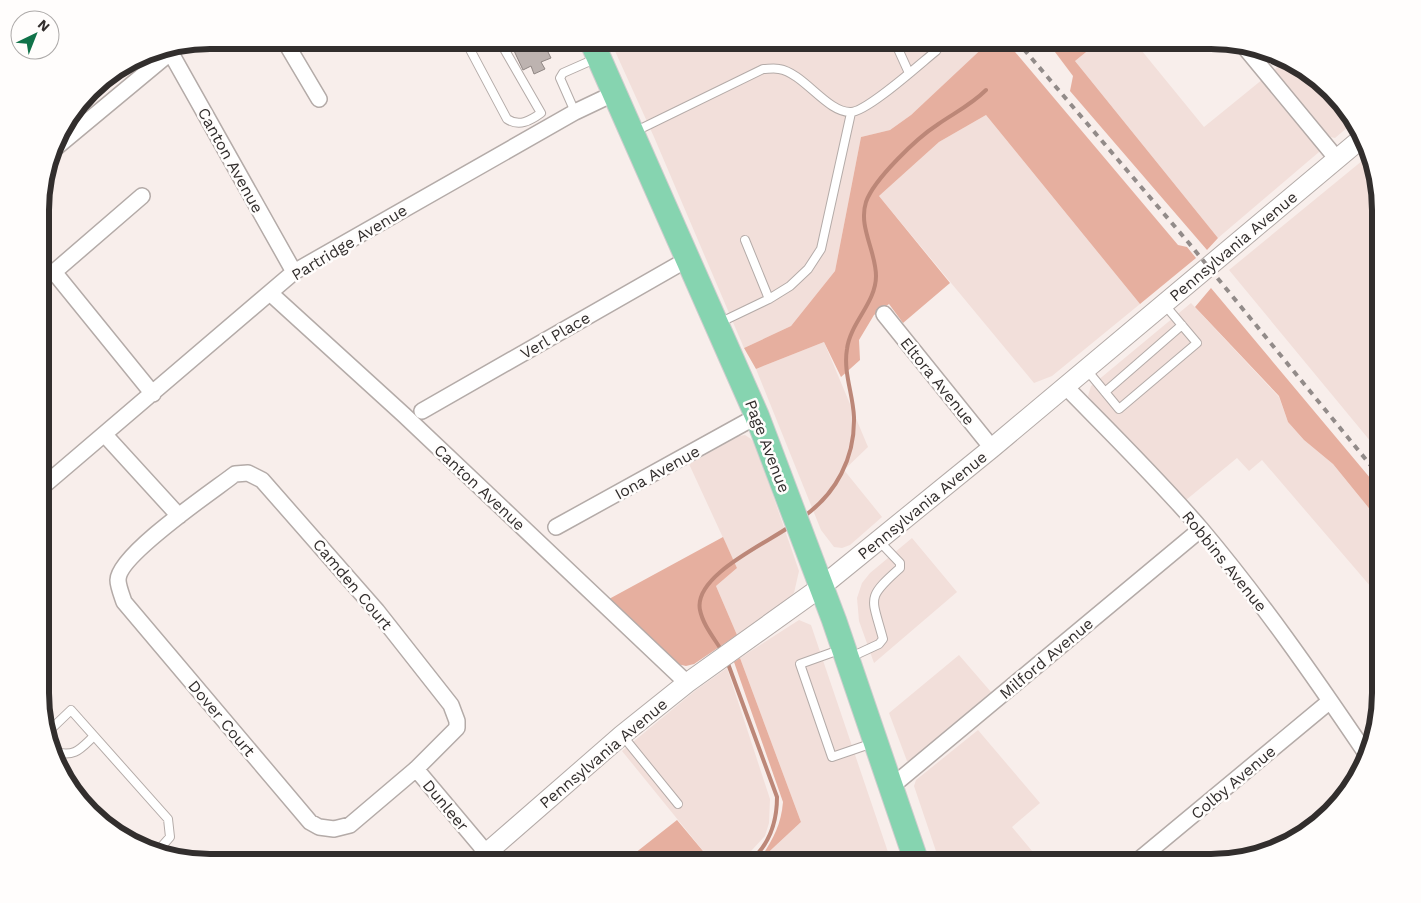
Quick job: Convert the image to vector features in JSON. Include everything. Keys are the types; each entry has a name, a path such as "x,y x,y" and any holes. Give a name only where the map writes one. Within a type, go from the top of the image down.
{"main road":[{"name":"Page Avenue","path":"595,49 757,416 797,521 876,742 891,787 909,854"}],"street":[{"path":"289,49 320,99"},
{"name":"Canton Avenue","path":"172,53 294,272"},
{"path":"1250,53 1337,159"},
{"path":"64,140 163,56"},
{"name":"Partridge Avenue","path":"49,480 105,435 294,272 575,112 614,93"},
{"name":"Pennsylvania Avenue","path":"492,854 622,734 687,683 821,587 992,448 1357,142"},
{"path":"142,196 54,272 153,394"},
{"name":"Verl Place","path":"422,411 688,259"},
{"name":"Canton Avenue","path":"270,293 404,415 687,683"},
{"name":"Eltora Avenue","path":"884,314 992,448"},
{"name":"Robbins Avenue","path":"1065,386 1153,475 1201,529 1269,615 1363,748"},
{"name":"Iona Avenue","path":"556,528 757,416"},
{"path":"105,435 179,516"},
{"name":"Camden Court","path":"179,516 235,474 248,473 262,480 377,611 451,705 458,721 457,728 416,769"},
{"name":"Dover Court","path":"179,516 136,550 121,571 118,580 124,602 310,822 319,827 334,829 350,825 416,769"},
{"name":"Milford Avenue","path":"891,787 1201,529"},
{"name":"Colby Avenue","path":"1146,854 1330,701"},
{"name":"Dunleer","path":"416,769 481,854"}],"lane":[{"path":"470,49 507,119 515,124 524,123 541,113"},
{"path":"504,49 549,127"},
{"path":"575,112 560,78 563,73 595,49"},
{"path":"898,49 909,73"},
{"path":"632,133 763,69 779,69 794,75 836,107 851,112 865,108 937,49"},
{"path":"717,323 769,299 790,286 808,269 821,249 851,112"},
{"path":"745,240 769,299"},
{"path":"1086,369 1119,409 1146,383 1197,343 1164,304"},
{"path":"1105,392 1134,369 1182,325"},
{"path":"876,742 832,757 800,664 879,644 884,639 873,608 875,592 900,568 900,563 878,540"},
{"path":"53,727 70,710 94,736 168,819 170,837 161,847"},
{"path":"622,734 678,804"},
{"path":"60,753 69,755 79,750 94,736"}],"shaded area":[{"path":"614,49 982,49 911,115 890,130 861,137 835,271 791,326 744,348 654,137"},
{"path":"982,49 1013,49 1178,245 1187,247 1196,258 1140,304 986,115 939,142 879,196 950,283 903,323 889,304 874,315 859,340 860,360 841,377 824,342 756,369 744,348 791,326 835,271 861,137 890,130 911,115"},
{"path":"1055,49 1090,49 1075,61 1218,238 1207,250 1070,91 1073,76 1055,52"},
{"path":"1090,49 1140,49 1204,127 1263,79 1319,148 1319,152 1218,238 1075,61"},
{"path":"1281,64 1301,76 1325,96 1349,126 1335,138 1330,137 1274,70"},
{"path":"986,115 1140,304 1052,376 1034,383 879,196 939,142"},
{"path":"1364,159 1372,199 1372,443 1229,270"},
{"path":"1211,288 1372,480 1372,512 1333,464 1304,440 1288,422 1279,396 1195,307"},
{"path":"1191,303 1279,397 1288,422 1304,440 1333,464 1372,512 1372,586 1262,460 1249,471 1237,458 1186,500 1092,401 1088,396 1091,386"},
{"path":"824,342 868,447 844,470 882,517 850,545 842,548 834,547 821,530 756,369"},
{"path":"745,435 756,446 799,571 794,593 784,603 737,635 716,586 737,568 689,464 739,436"},
{"path":"723,537 737,568 716,586 737,635 694,664 686,666 677,664 609,599"},
{"path":"912,538 957,592 874,663 859,621 857,598 862,583 870,573"},
{"path":"799,620 811,625 889,854 767,854 801,822 740,658"},
{"path":"959,655 991,692 912,761 907,761 889,713"},
{"path":"740,658 801,822 767,854 763,854 780,819 783,802 734,662"},
{"path":"727,668 770,799 769,823 765,836 748,854 706,854 622,751 696,690"},
{"path":"978,730 1040,803 1012,827 1034,854 937,854 914,786 916,780"},
{"path":"677,820 705,854 634,854"}],"building":[{"path":"513,49 546,49 551,58 541,62 545,69 534,74 531,66 523,70"}],"waterway":[{"path":"803,517 815,508 834,486 847,461 851,447 854,417 846,366 847,349 853,330 872,295 876,276 864,221 866,202 878,182 908,149 929,131 968,105 986,90"},
{"path":"722,651 704,621 700,610 701,597 708,585 719,573 748,552 789,527"},
{"path":"727,661 777,797 773,825 766,842 757,854"}],"railway":[{"path":"1024,49 1188,242 1372,467"}]}
